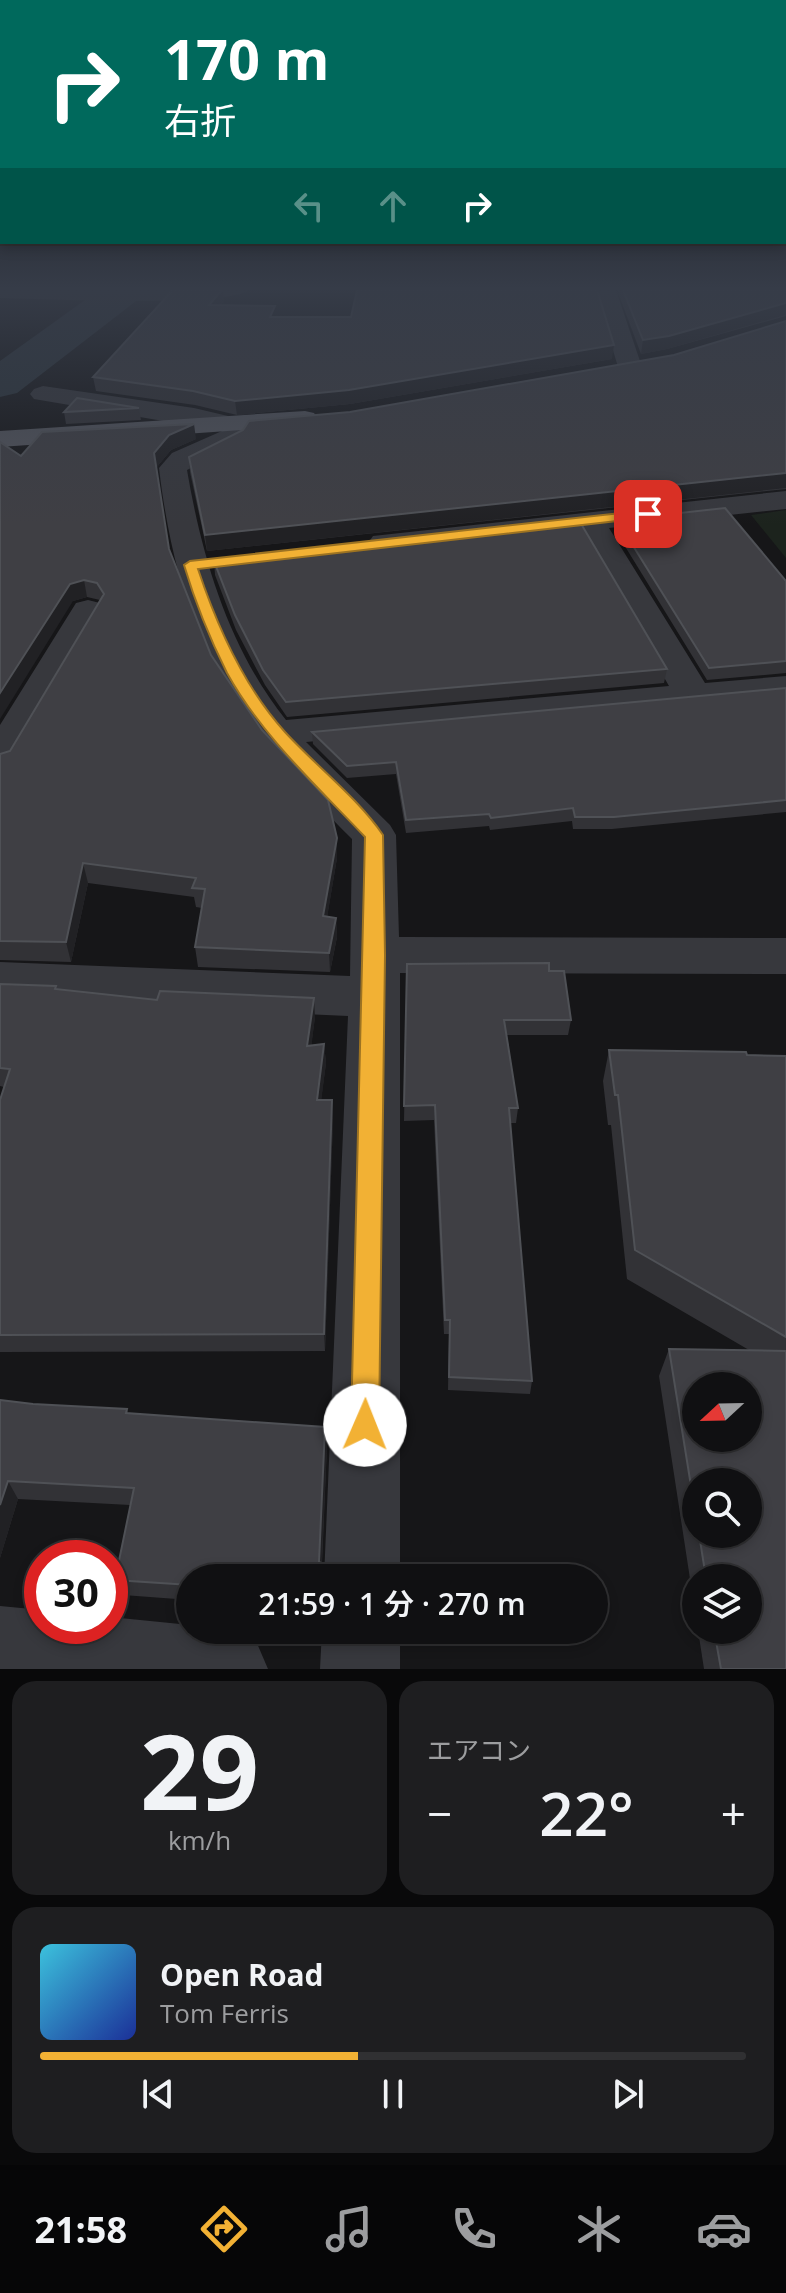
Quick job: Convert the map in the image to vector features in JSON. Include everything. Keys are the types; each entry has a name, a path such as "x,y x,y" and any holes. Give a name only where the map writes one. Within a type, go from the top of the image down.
{"main road":[{"path":"600,372 625,368"},
{"path":"0,439 236,426 335,416"}],"street":[{"path":"43,394 150,409 236,426 233,436 182,459 173,468 206,564 200,595 236,674 277,733 374,835 362,1564"},
{"path":"359,546 786,500"},
{"path":"589,520 693,695"},
{"path":"0,758 88,610"},
{"path":"277,733 786,687"},
{"path":"0,981 374,976 786,956"},
{"path":"360,1669 361,1644"},
{"path":"0,1645 228,1669"}],"shaded area":[{"path":"786,510 786,558 751,515"}],"building":[{"path":"101,368 479,368 349,390 235,401 193,391 93,377"},
{"path":"601,368 786,368 786,473 205,535 189,457 243,430 249,421 350,412"},
{"path":"77,398 139,408 64,412"},
{"path":"194,424 169,435 154,453 169,549 211,655 262,730 328,800 337,838 323,916 336,918 329,953 195,947 205,889 192,888 196,878 83,863 66,942 0,941 0,754 10,751 104,594 97,583 84,580 70,584 0,693 0,442 21,456 42,432"},
{"path":"725,508 786,581 786,661 709,668 617,520"},
{"path":"580,522 667,669 286,702 263,670 235,615 214,561"},
{"path":"786,688 786,800 614,817 575,817 573,808 491,818 489,814 406,820 396,762 347,766 312,732"},
{"path":"549,963 549,971 564,971 571,1020 504,1020 518,1108 509,1108 532,1381 449,1377 450,1320 445,1320 435,1105 404,1106 407,964"},
{"path":"0,984 56,986 55,989 157,1000 160,991 314,998 307,1046 324,1044 317,1100 332,1100 324,1334 0,1335 0,1100 10,1069 0,1068"},
{"path":"609,1050 746,1052 747,1055 786,1056 786,1337 635,1250 618,1095 615,1095"},
{"path":"669,1349 786,1351 786,1669 721,1669 717,1644 762,1644 762,1564 704,1564 701,1548 762,1548 762,1468 688,1468 686,1452 762,1452 762,1372 682,1372 682,1430"},
{"path":"0,1400 127,1409 126,1413 325,1427 319,1562 324,1564 176,1564 176,1584 128,1581 128,1540 123,1540 134,1488 8,1481 0,1505"}],"waterway":[{"path":"0,383 20,368"}],"route":[{"path":"365,1425 375,955 374,835 277,733 236,674 200,595 190,565 648,514"}]}
